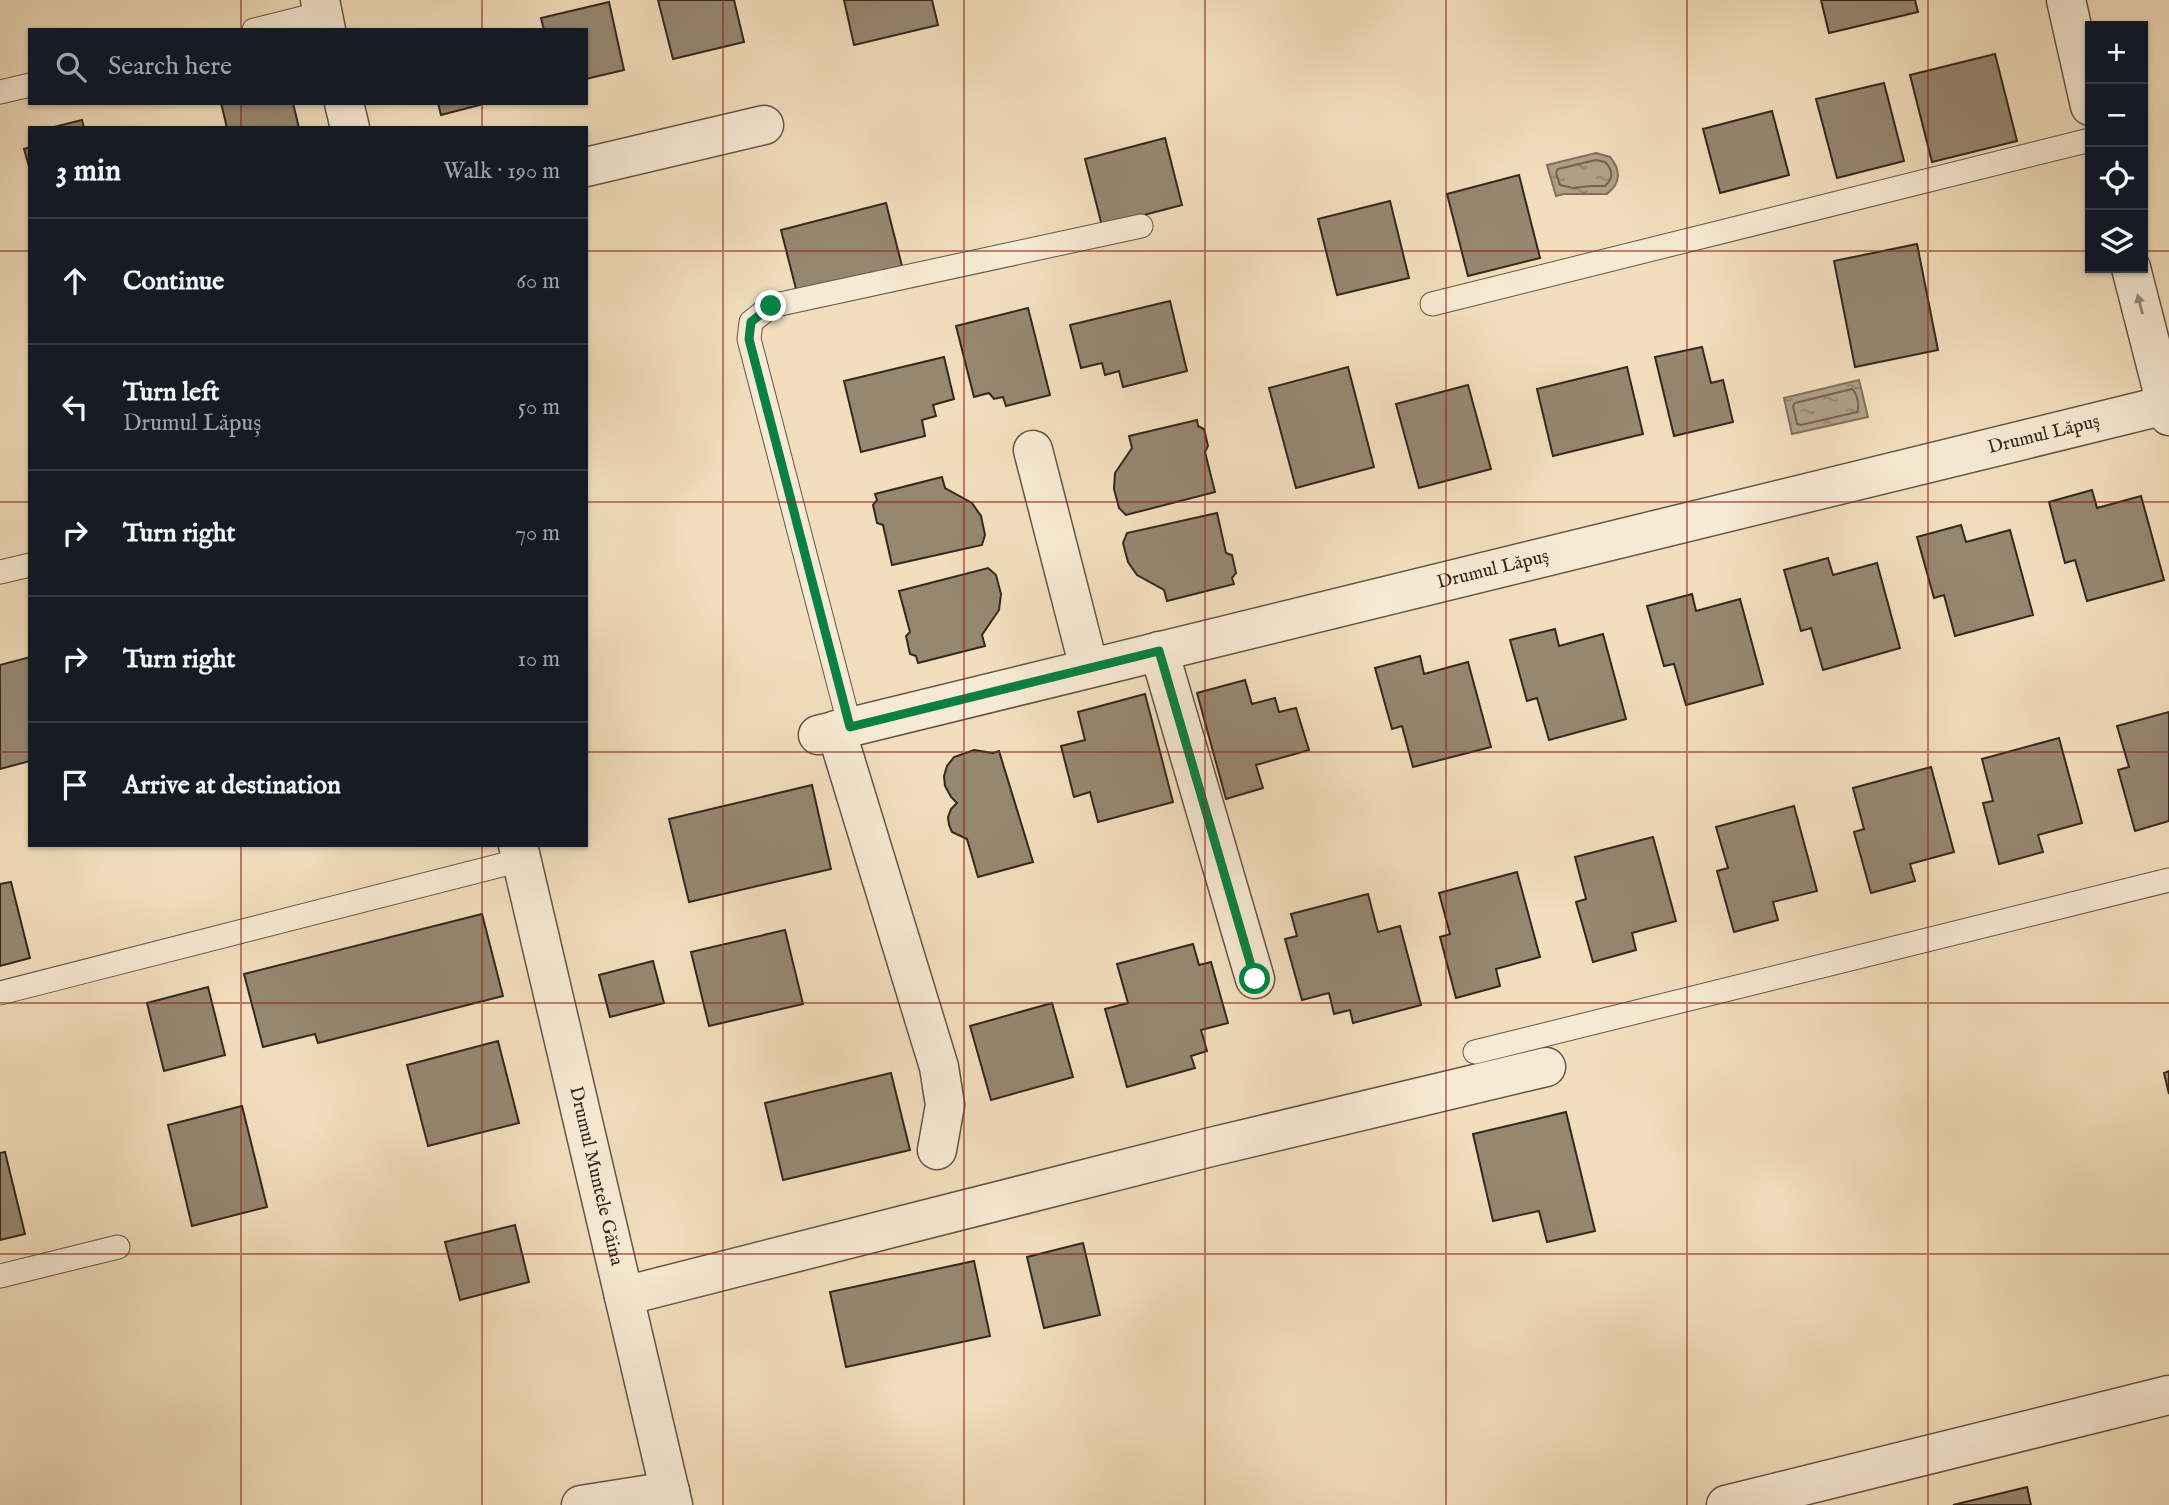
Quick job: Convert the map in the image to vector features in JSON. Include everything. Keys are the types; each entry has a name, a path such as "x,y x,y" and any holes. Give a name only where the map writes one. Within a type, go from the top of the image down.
{"street":[{"path":"2066,0 2085,84"},
{"path":"344,105 349,126"},
{"path":"588,167 764,125"},
{"name":"Drumul Lăpuș","path":"835,731 2168,410 2159,337 2133,273"},
{"path":"1033,450 1089,668"},
{"path":"1159,651 1255,979"},
{"path":"835,731 939,1067 944,1105 937,1150"},
{"name":"Drumul Muntele Găina","path":"520,853 672,1498"},
{"path":"624,1296 1211,1147 1546,1067"},
{"path":"1726,1505 2169,1395"},
{"path":"581,1505 672,1498"}],"lane":[{"path":"263,28 323,14"},
{"path":"0,92 28,85"},
{"path":"1432,304 2085,141"},
{"path":"835,731 749,339 751,322 771,306 1141,226"},
{"path":"0,572 28,565"},
{"path":"0,993 520,853"},
{"path":"1475,1052 2169,880"},
{"path":"0,1276 118,1247"}],"water":[{"path":"1596,153 1610,157 1616,167 1618,176 1612,190 1607,194 1556,196 1547,165"},
{"path":"1859,380 1868,417 1792,434 1784,398"}],"building":[{"path":"658,0 734,0 744,42 673,59"},
{"path":"844,0 932,0 938,25 854,45"},
{"path":"1821,0 1915,0 1918,12 1829,33"},
{"path":"609,2 624,70 588,79 588,28 544,28 541,18"},
{"path":"1995,54 2017,141 1932,162 1910,75"},
{"path":"1884,83 1904,161 1837,178 1816,99"},
{"path":"221,105 293,105 299,126 227,126"},
{"path":"438,105 479,105 441,115"},
{"path":"1772,111 1789,175 1720,193 1703,129"},
{"path":"82,120 84,126 58,126"},
{"path":"1165,138 1182,205 1102,226 1085,159"},
{"path":"28,148 28,163 24,149"},
{"path":"1519,175 1540,258 1468,276 1447,194"},
{"path":"1390,201 1409,278 1337,295 1318,219"},
{"path":"886,203 902,266 797,293 781,230"},
{"path":"1917,244 1938,350 1855,367 1834,261"},
{"path":"1170,301 1187,371 1123,387 1119,371 1105,375 1102,363 1081,368 1070,325"},
{"path":"1028,308 1050,395 1006,406 1003,397 994,399 989,393 974,397 956,326"},
{"path":"1702,347 1711,383 1723,380 1733,422 1674,436 1655,357"},
{"path":"944,357 954,399 933,405 936,416 922,420 925,436 861,452 844,381"},
{"path":"1348,367 1374,467 1296,488 1269,388"},
{"path":"1627,367 1643,434 1553,456 1537,389"},
{"path":"1468,385 1491,469 1419,488 1396,404"},
{"path":"1197,420 1198,426 1204,429 1208,446 1205,452 1215,492 1126,515 1119,508 1114,489 1115,473 1132,448 1129,436"},
{"path":"942,477 945,488 972,503 981,516 985,535 982,545 892,565 883,525 877,523 873,505 877,500 875,494"},
{"path":"2092,490 2097,508 2141,496 2164,580 2087,601 2075,560 2065,563 2049,502"},
{"path":"1217,513 1226,553 1232,555 1236,573 1232,578 1234,584 1167,601 1164,590 1137,575 1128,562 1123,543 1127,533"},
{"path":"1961,525 1966,542 2010,530 2033,615 1955,636 1944,595 1934,598 1917,537"},
{"path":"1828,558 1833,575 1877,563 1900,648 1823,670 1811,628 1801,631 1784,570"},
{"path":"988,568 996,575 1001,594 999,610 982,635 985,646 918,663 916,656 910,654 906,636 910,632 899,591"},
{"path":"1692,594 1696,611 1740,599 1763,684 1686,705 1674,664 1664,666 1647,606"},
{"path":"1555,629 1559,646 1603,634 1626,719 1549,740 1537,698 1527,701 1510,640"},
{"path":"1420,656 1424,674 1468,662 1491,747 1413,767 1402,726 1392,729 1375,668"},
{"path":"28,658 28,762 0,769 0,665"},
{"path":"1245,680 1252,704 1275,698 1279,712 1296,708 1309,750 1256,765 1263,788 1226,799 1197,693"},
{"path":"1145,694 1173,802 1098,822 1090,792 1074,797 1061,746 1085,740 1078,712"},
{"path":"2169,712 2169,821 2135,831 2118,770 2129,767 2117,726"},
{"path":"2059,738 2082,823 2038,835 2043,852 1999,864 1983,803 1993,801 1982,759"},
{"path":"974,750 993,753 999,751 1033,862 978,877 967,839 952,832 949,825 948,817 957,803 945,786 944,776 954,757"},
{"path":"1931,767 1954,852 1910,864 1915,881 1871,893 1854,832 1864,829 1853,788"},
{"path":"812,785 831,869 689,902 669,819"},
{"path":"1794,806 1817,891 1773,902 1778,920 1734,932 1717,871 1728,868 1716,827"},
{"path":"1653,837 1676,921 1632,933 1636,950 1593,962 1576,902 1586,899 1575,857"},
{"path":"1517,872 1540,957 1496,969 1500,986 1456,998 1440,937 1450,934 1439,893"},
{"path":"11,882 30,958 0,966 0,884"},
{"path":"1368,894 1378,932 1400,926 1421,1005 1353,1023 1350,1010 1334,1014 1329,993 1302,1000 1285,939 1297,936 1291,914"},
{"path":"482,914 503,996 318,1043 315,1034 263,1047 244,974"},
{"path":"785,930 803,1004 709,1026 691,952"},
{"path":"1193,944 1199,965 1211,962 1228,1023 1201,1030 1207,1051 1191,1056 1195,1068 1127,1087 1105,1009 1128,1003 1117,964"},
{"path":"653,961 664,1003 610,1017 599,975"},
{"path":"208,987 225,1055 164,1071 147,1003"},
{"path":"1052,1003 1073,1077 991,1100 970,1026"},
{"path":"498,1041 519,1123 428,1146 407,1065"},
{"path":"2169,1071 2169,1094 2164,1073"},
{"path":"891,1073 910,1150 783,1180 765,1103"},
{"path":"242,1106 267,1207 192,1226 168,1125"},
{"path":"1566,1112 1595,1231 1547,1242 1539,1211 1493,1221 1473,1134"},
{"path":"5,1152 25,1234 0,1240 0,1153"},
{"path":"515,1225 529,1282 460,1300 445,1242"},
{"path":"1083,1243 1100,1315 1044,1328 1027,1257"},
{"path":"974,1261 990,1336 846,1367 830,1292"},
{"path":"2027,1487 2031,1505 1953,1505"}],"route":[{"path":"771,306 751,322 749,339 850,727 1159,651 1255,979"}]}
